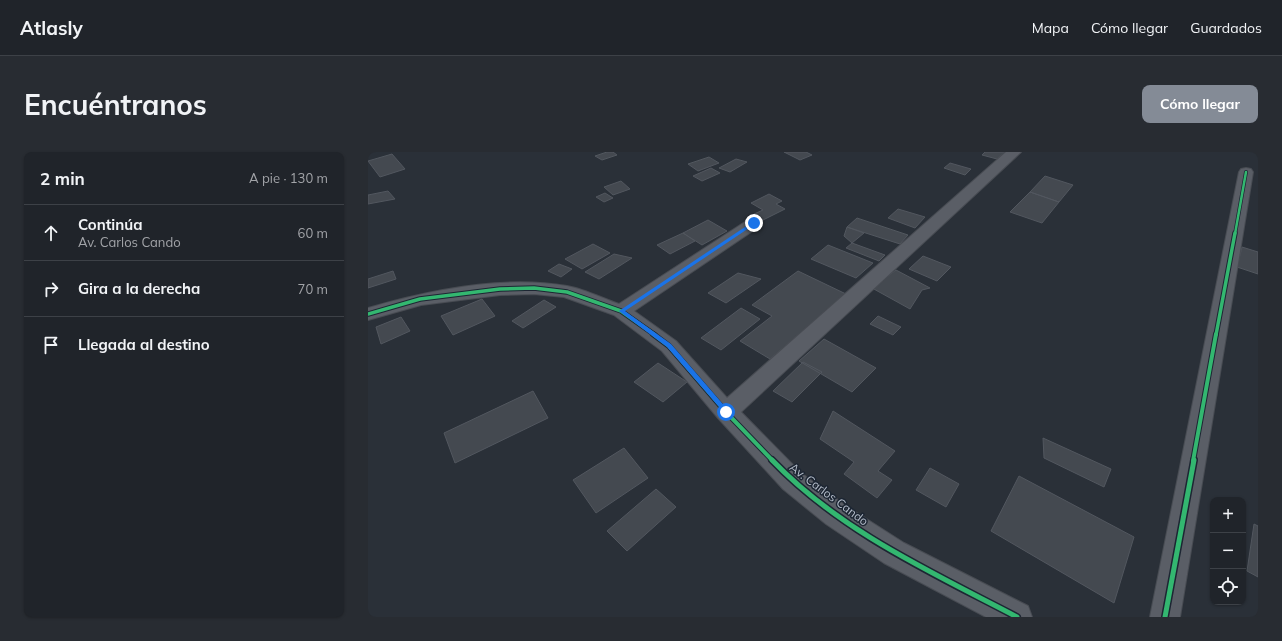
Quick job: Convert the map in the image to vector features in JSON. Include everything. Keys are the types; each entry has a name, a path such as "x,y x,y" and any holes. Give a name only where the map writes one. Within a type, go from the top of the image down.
{"street":[{"path":"726,412 1014,152"},
{"path":"1165,617 1246,172"},
{"path":"622,311 754,223"},
{"name":"Av. Carlos Cando","path":"368,314 420,299 507,288 534,288 567,292 622,311 669,346 726,412 792,481 836,515 894,553 1017,617"}],"building":[{"path":"607,152 613,152 617,155 602,160 595,156"},
{"path":"784,152 806,152 812,155 800,160"},
{"path":"985,152 1005,152 997,159 982,155"},
{"path":"392,154 405,169 380,177 368,161"},
{"path":"709,157 719,163 698,171 688,164"},
{"path":"736,159 747,162 730,172 719,168"},
{"path":"950,163 971,169 965,175 944,168"},
{"path":"711,168 720,173 702,181 693,176"},
{"path":"1045,176 1073,185 1059,202 1030,192"},
{"path":"621,181 630,189 613,195 604,187"},
{"path":"388,191 395,199 368,204 368,195"},
{"path":"1030,192 1059,202 1042,223 1010,212"},
{"path":"605,193 613,198 604,202 596,197"},
{"path":"769,194 782,201 776,204 785,209 763,220 754,214 763,210 751,203"},
{"path":"898,209 925,217 915,228 888,218"},
{"path":"857,218 908,235 900,244 847,227"},
{"path":"708,220 727,231 702,245 683,233"},
{"path":"847,227 864,233 852,243 844,236"},
{"path":"683,233 695,241 670,254 657,245"},
{"path":"852,243 885,255 879,261 846,248"},
{"path":"593,244 610,253 582,269 565,259"},
{"path":"828,245 873,263 856,278 811,259"},
{"path":"1242,247 1258,252 1258,274 1237,267"},
{"path":"614,254 632,258 599,279 585,272"},
{"path":"923,256 951,267 937,281 909,269"},
{"path":"559,264 572,269 561,277 548,271"},
{"path":"896,270 930,288 922,290 910,309 872,288"},
{"path":"393,271 396,279 368,288 368,279"},
{"path":"798,271 846,294 770,359 740,341 772,316 752,305"},
{"path":"738,273 761,279 726,303 708,293"},
{"path":"482,299 495,316 453,335 441,316"},
{"path":"544,300 556,307 523,328 512,321"},
{"path":"741,308 760,319 721,350 701,338"},
{"path":"878,316 901,327 893,335 870,324"},
{"path":"401,317 410,331 381,344 376,327"},
{"path":"824,339 876,368 852,392 799,361"},
{"path":"803,362 822,372 792,402 773,391"},
{"path":"658,363 687,382 663,402 634,382"},
{"path":"533,391 548,418 455,463 444,433"},
{"path":"833,411 895,451 878,471 892,480 877,498 844,474 854,462 820,439"},
{"path":"1043,438 1111,469 1104,487 1044,458"},
{"path":"624,448 648,478 596,513 573,480"},
{"path":"930,468 959,484 946,507 916,490"},
{"path":"1019,476 1134,537 1114,603 991,531"},
{"path":"656,489 676,507 627,551 607,531"},
{"path":"1254,524 1258,526 1258,577 1247,571"}],"cycle path":[{"path":"1165,617 1246,172"},
{"path":"368,314 420,299 500,289 534,288 567,292 621,311 669,346 726,412 792,481 836,515 894,553 1017,617"}],"route":[{"path":"726,412 669,346 622,311 754,223"}]}
